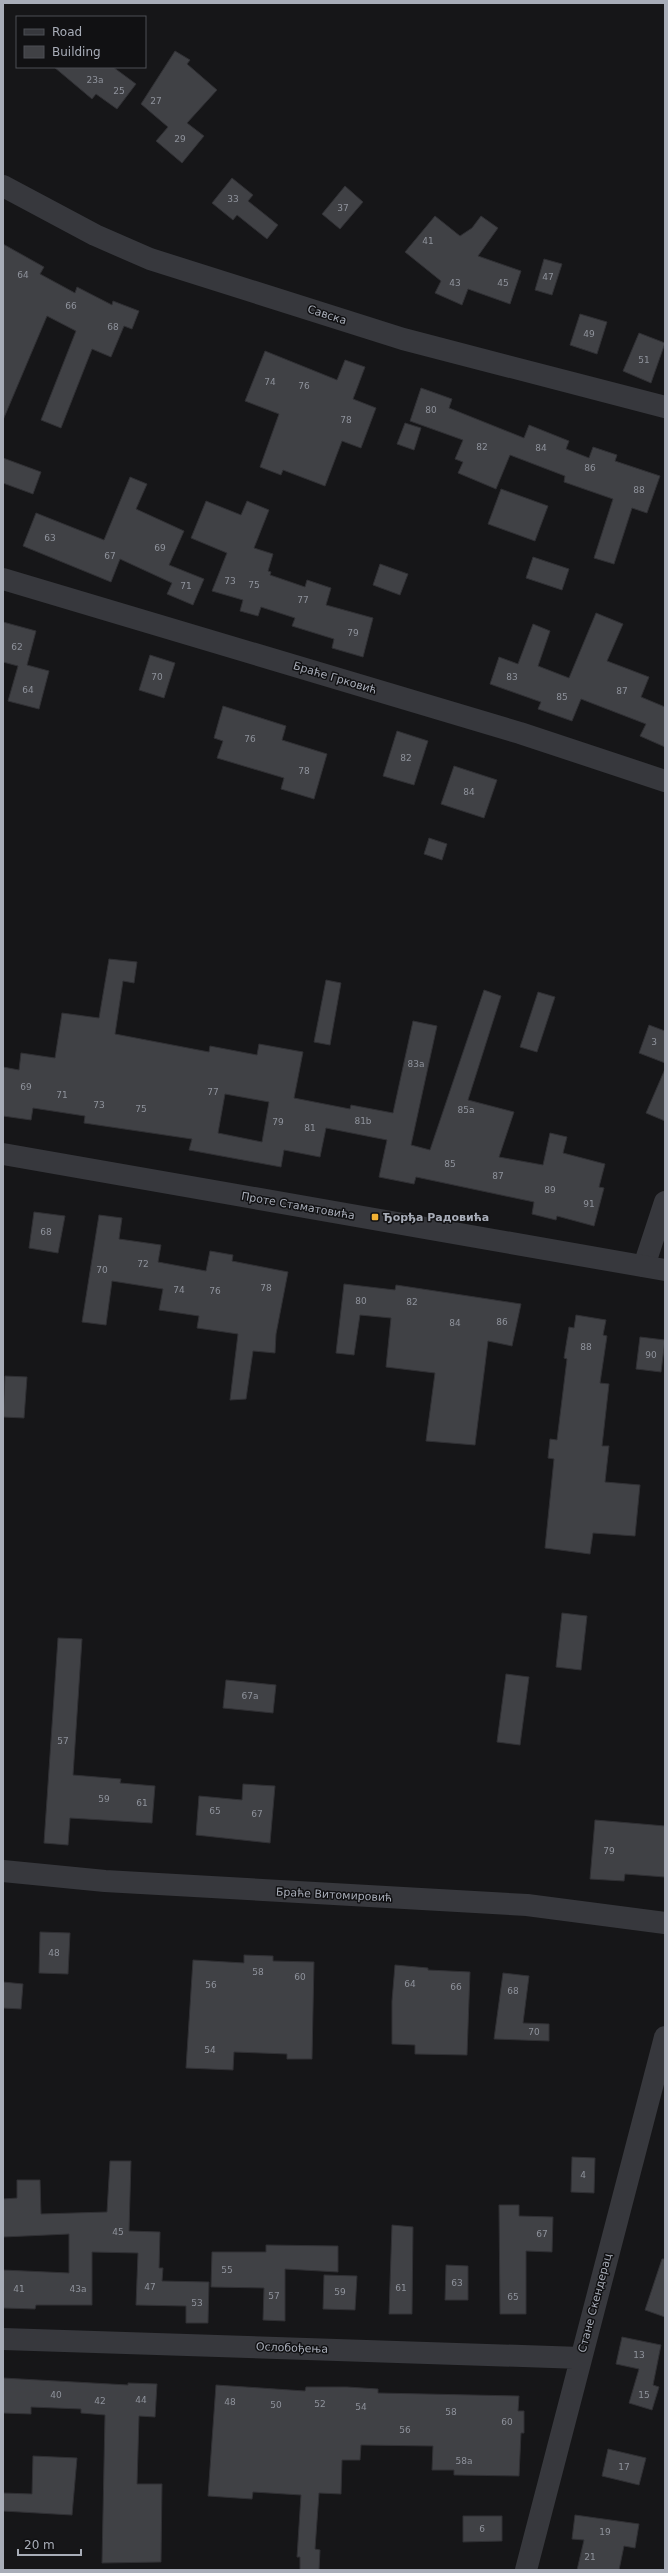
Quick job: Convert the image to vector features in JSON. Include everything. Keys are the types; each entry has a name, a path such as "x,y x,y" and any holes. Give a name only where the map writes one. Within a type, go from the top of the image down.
{"street":[{"name":"Савска","path":"3,186 95,235 150,259 403,339 665,407"},
{"name":"Браће Грковић","path":"3,579 520,733 665,781"},
{"name":"Проте Стаматовића","path":"3,1154 655,1268"},
{"path":"655,1268 665,1202"},
{"name":"Браће Витомировић","path":"3,1871 105,1881 527,1905 665,1923"},
{"name":"Стане Скендерац","path":"526,2570 581,2358 658,2093 665,2037"},
{"name":"Ослобођења","path":"3,2339 581,2358"}],"building":[{"path":"175,51 190,60 187,64 217,90 187,123 204,136 182,163 156,141 168,127 141,104"},
{"path":"55,68 114,68 136,84 117,109 96,94 92,99"},
{"path":"232,178 253,195 248,201 278,225 267,239 237,215 233,220 212,203"},
{"path":"345,186 363,202 340,229 322,214"},
{"path":"435,216 460,236 472,228 481,216 498,228 478,256 521,271 510,304 468,289 462,305 435,293 441,281 405,252"},
{"path":"3,244 44,267 40,274 75,293 77,287 112,305 113,301 139,311 132,329 124,326 111,357 92,349 61,428 41,420 76,331 47,316 3,420"},
{"path":"544,259 562,264 552,295 535,290"},
{"path":"580,314 607,322 597,354 570,345"},
{"path":"639,333 665,343 651,383 623,371"},
{"path":"265,351 337,380 345,360 365,367 353,399 376,408 361,448 342,441 325,486 283,470 281,475 260,467 279,414 245,401"},
{"path":"421,388 452,399 449,408 524,438 529,425 569,441 566,449 589,458 593,447 617,455 615,461 660,476 647,513 632,508 614,564 594,558 613,499 564,482 565,476 510,455 496,489 458,473 463,462 455,459 463,440 410,421"},
{"path":"405,423 421,428 414,450 397,444"},
{"path":"3,458 41,472 33,494 3,483"},
{"path":"130,477 147,484 136,509 184,531 169,565 204,579 193,605 167,594 172,583 120,559 111,582 23,546 36,513 104,540"},
{"path":"501,489 548,506 535,541 488,524"},
{"path":"206,501 241,515 247,501 269,510 254,548 273,554 268,571 271,572 270,575 305,587 307,580 331,588 326,605 373,618 363,657 332,648 334,639 292,626 295,618 261,607 258,616 240,611 243,600 212,591 227,553 191,538"},
{"path":"533,557 569,569 562,590 526,578"},
{"path":"380,564 408,574 400,595 373,585"},
{"path":"596,613 623,624 607,661 649,677 641,697 665,707 665,747 640,736 646,724 581,699 572,721 538,709 541,702 490,684 499,657 518,664 533,624 550,631 538,666 569,678"},
{"path":"3,622 36,631 27,665 49,671 39,709 8,701 18,666 3,662"},
{"path":"150,655 175,663 164,698 139,690"},
{"path":"223,706 286,726 282,740 327,754 314,799 281,789 284,778 217,758 223,741 214,738"},
{"path":"397,731 428,741 414,785 383,776"},
{"path":"454,766 497,780 484,818 441,804"},
{"path":"429,838 447,844 442,860 424,854"},
{"path":"109,959 137,962 134,983 123,981 115,1034 209,1052 210,1046 257,1055 259,1044 303,1052 294,1098 350,1109 351,1105 393,1113 413,1021 437,1026 411,1145 430,1150 484,990 501,996 468,1100 514,1112 499,1157 543,1165 550,1133 567,1137 563,1153 605,1164 599,1187 604,1188 594,1226 557,1216 556,1220 532,1214 534,1202 416,1177 414,1184 379,1177 387,1140 326,1128 320,1157 284,1150 281,1167 189,1150 192,1139 84,1123 85,1116 33,1108 31,1120 3,1116 3,1067 19,1070 21,1053 55,1058 62,1013 99,1018","holes":["225,1094 269,1102 262,1142 218,1133"]},
{"path":"326,980 341,983 330,1045 314,1042"},
{"path":"538,992 555,997 537,1052 520,1047"},
{"path":"649,1025 665,1031 665,1063 639,1053"},
{"path":"665,1069 665,1121 646,1113"},
{"path":"34,1212 65,1216 58,1253 29,1248"},
{"path":"99,1215 122,1218 119,1239 161,1245 158,1262 206,1271 210,1251 233,1255 232,1261 288,1272 276,1334 275,1353 253,1351 246,1399 230,1400 238,1334 197,1328 199,1316 159,1310 163,1289 112,1281 106,1325 82,1322"},
{"path":"344,1284 395,1290 396,1285 521,1304 512,1346 488,1341 475,1445 426,1441 435,1373 386,1367 391,1318 360,1315 354,1355 336,1353"},
{"path":"576,1315 606,1320 603,1335 607,1336 600,1383 609,1384 602,1446 609,1446 605,1482 640,1485 635,1536 593,1533 590,1554 545,1548 554,1459 548,1458 550,1439 557,1440 567,1359 564,1358 569,1327 574,1328"},
{"path":"640,1337 665,1340 661,1372 636,1369"},
{"path":"5,1376 27,1377 24,1418 3,1417"},
{"path":"562,1613 587,1616 581,1670 556,1667"},
{"path":"58,1638 82,1639 73,1775 121,1779 120,1783 155,1786 152,1823 70,1818 68,1845 44,1843"},
{"path":"506,1674 529,1677 520,1745 497,1742"},
{"path":"226,1680 276,1685 273,1713 223,1708"},
{"path":"243,1784 275,1786 270,1843 196,1835 199,1796 242,1800"},
{"path":"595,1820 665,1826 665,1877 625,1874 624,1881 590,1879"},
{"path":"40,1932 70,1933 68,1974 39,1973"},
{"path":"244,1955 273,1956 273,1961 314,1962 312,2059 287,2059 287,2054 234,2052 233,2070 186,2068 193,1960 244,1963"},
{"path":"395,1965 428,1968 428,1970 470,1972 467,2055 415,2054 415,2045 392,2044 392,2001"},
{"path":"503,1973 529,1976 523,2023 549,2024 549,2041 494,2039"},
{"path":"3,1982 23,1984 21,2009 3,2008"},
{"path":"572,2157 595,2158 594,2193 571,2192"},
{"path":"110,2161 131,2161 129,2231 160,2232 159,2268 163,2268 162,2281 209,2282 208,2323 186,2323 186,2306 136,2305 138,2253 92,2252 92,2305 36,2305 35,2309 3,2308 3,2270 69,2273 69,2234 3,2237 3,2199 17,2198 17,2180 40,2180 41,2214 107,2212"},
{"path":"499,2205 519,2205 519,2216 553,2217 552,2252 526,2251 526,2314 500,2314"},
{"path":"392,2225 413,2227 412,2314 389,2314"},
{"path":"266,2245 338,2246 338,2272 285,2269 285,2321 263,2320 264,2288 211,2287 212,2252 266,2252"},
{"path":"662,2259 665,2259 665,2317 645,2310"},
{"path":"446,2265 468,2266 468,2300 445,2300"},
{"path":"324,2275 357,2276 355,2310 323,2309"},
{"path":"622,2337 661,2345 653,2385 659,2387 652,2410 629,2403 639,2369 616,2364"},
{"path":"3,2378 128,2385 128,2383 157,2384 155,2417 139,2416 137,2484 162,2484 161,2562 102,2563 105,2415 81,2413 81,2409 31,2407 31,2414 3,2413"},
{"path":"216,2385 305,2391 306,2387 347,2387 378,2389 378,2393 519,2396 518,2411 524,2411 524,2433 521,2433 519,2476 454,2475 454,2470 432,2470 433,2446 361,2445 360,2460 342,2460 341,2494 319,2493 315,2549 320,2550 319,2570 300,2570 300,2557 297,2557 301,2495 253,2492 252,2499 208,2496"},
{"path":"608,2449 646,2458 639,2485 602,2476"},
{"path":"33,2456 77,2458 72,2515 3,2511 3,2493 32,2494"},
{"path":"575,2515 639,2524 635,2548 624,2546 619,2570 577,2570 584,2540 572,2539"},
{"path":"463,2516 502,2516 502,2541 463,2542"}],"place":[{"name":"Ђорђа Радовића","path":"375,1217"}]}
